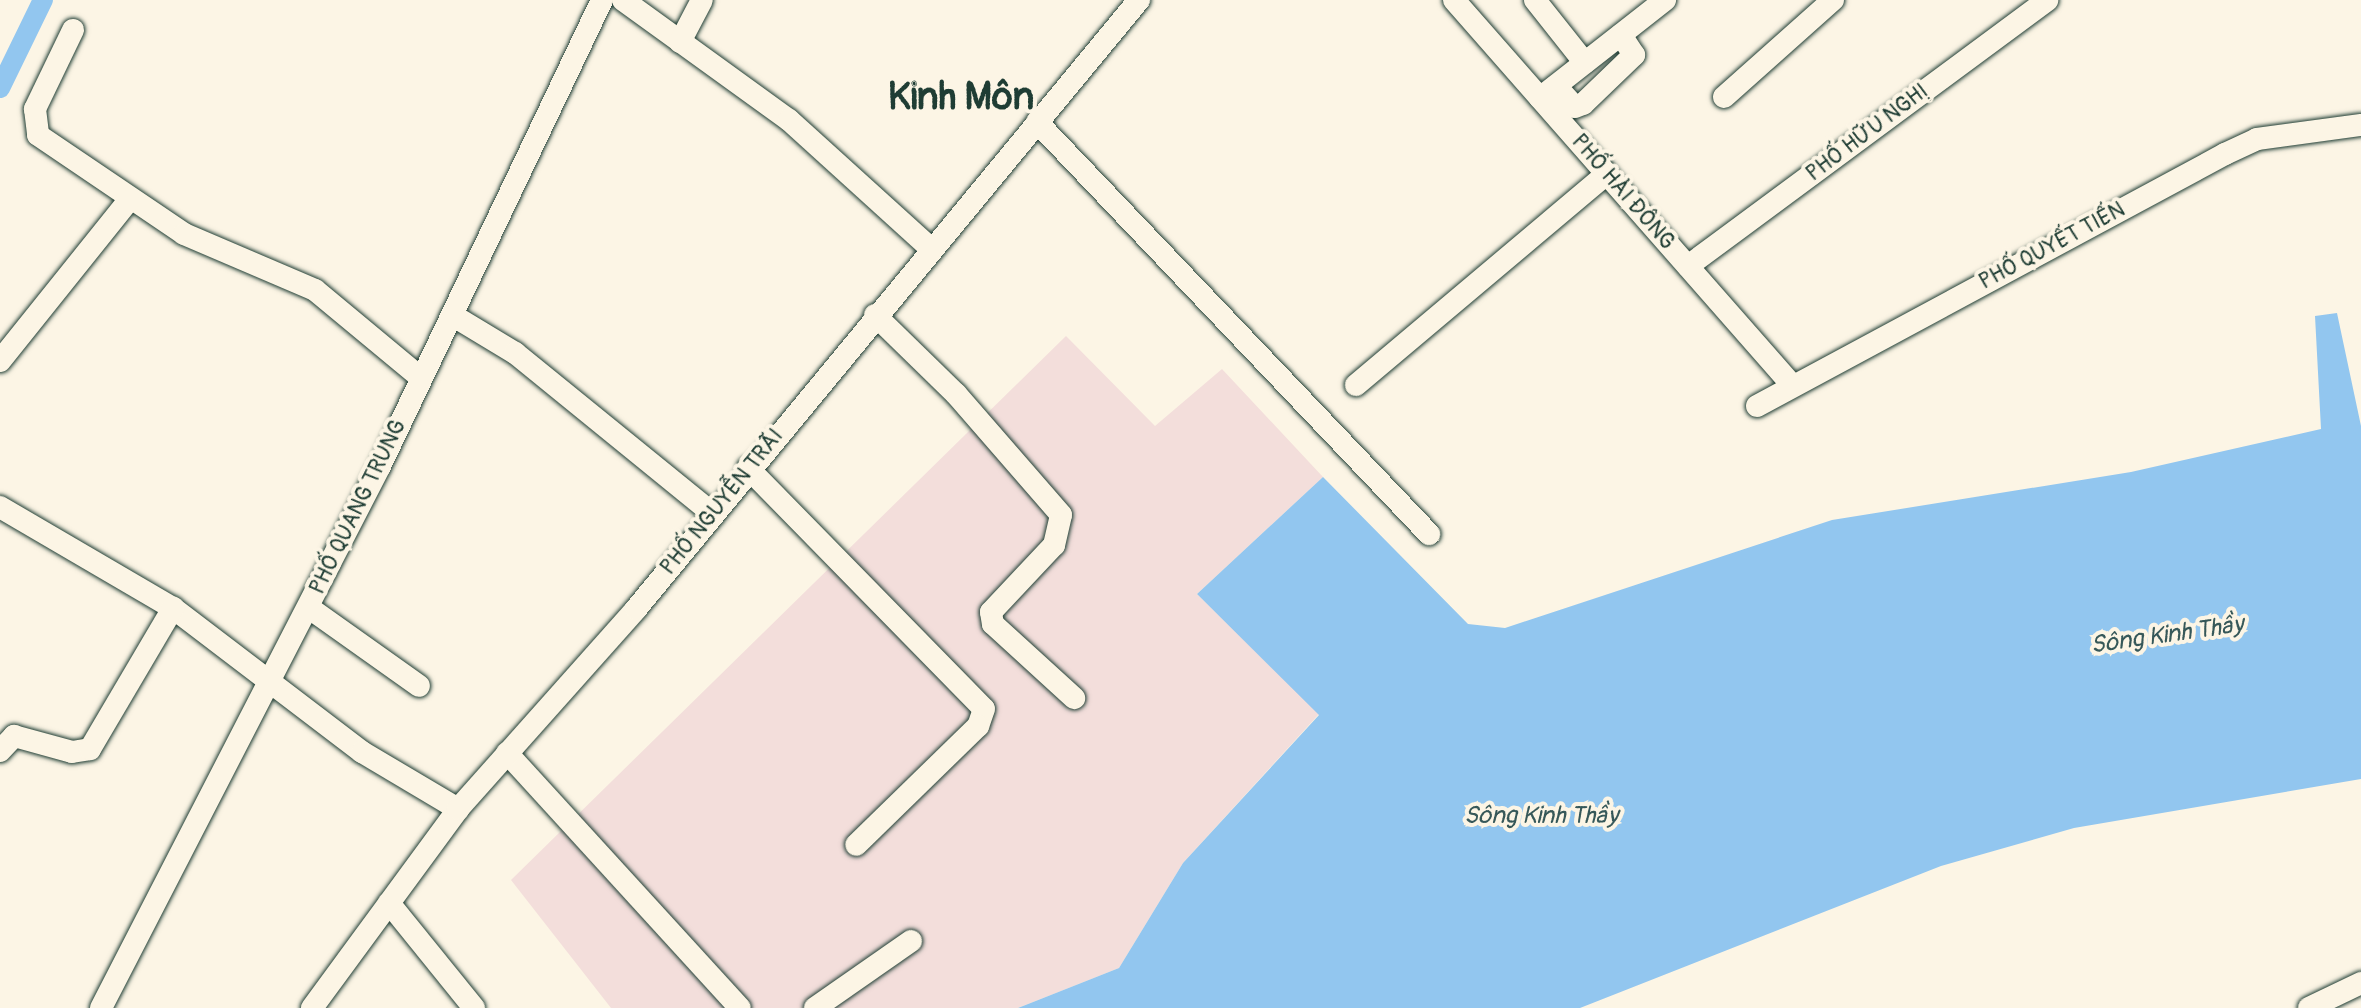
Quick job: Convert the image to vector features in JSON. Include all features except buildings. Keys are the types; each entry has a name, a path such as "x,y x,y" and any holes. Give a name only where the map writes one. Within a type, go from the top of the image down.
{"street":[{"name":"PHỐ QUANG TRUNG","path":"101,1008 308,607 602,0"},
{"path":"623,0 789,120 930,248"},
{"path":"680,42 702,0"},
{"name":"PHỐ NGUYỄN TRÃI","path":"312,1008 458,809 712,513 1139,0"},
{"path":"1535,0 1585,63"},
{"path":"1621,35 1634,55 1583,104 1575,107 1548,92 1665,0"},
{"path":"1724,97 1833,0"},
{"name":"PHỐ HỮU NGHỊ","path":"1688,266 2047,0"},
{"name":"PHỐ HẢI ĐÔNG","path":"1460,2 1548,92 1607,174 1792,385"},
{"path":"73,30 35,109 34,127 128,201 206,246 315,290 421,378"},
{"path":"1037,122 1429,534"},
{"name":"PHỐ QUYẾT TIẾN","path":"1757,406 2236,149 2361,125"},
{"path":"1356,385 1607,174"},
{"path":"0,361 128,201"},
{"path":"452,315 515,353 712,513"},
{"path":"875,315 956,394 1061,515 1054,545 991,612 993,624 1074,698"},
{"path":"748,468 984,709 978,726 856,845"},
{"path":"0,507 173,608 272,678 352,745 458,809"},
{"path":"308,607 419,686"},
{"path":"0,751 14,736 72,752 90,749 173,608"},
{"path":"507,753 740,1008"},
{"path":"389,903 474,1008"},
{"path":"815,1008 911,941"},
{"path":"2316,1007 2361,983"}],"shaded area":[{"path":"1066,336 1155,426 1222,369 1323,477 1197,594 1319,714 1183,863 1119,968 1018,1008 611,1008 511,880"}],"water":[{"name":"Sông Kinh Thầy","path":"2337,313 2361,426 2361,779 2074,828 1941,866 1580,1008 1018,1008 1119,968 1183,863 1319,715 1197,594 1323,477 1468,624 1505,628 1832,520 2131,472 2321,429 2315,316"}],"waterway":[{"path":"0,88 43,0"}],"district":[{"name":"Kinh Môn","path":"961,98"}]}
